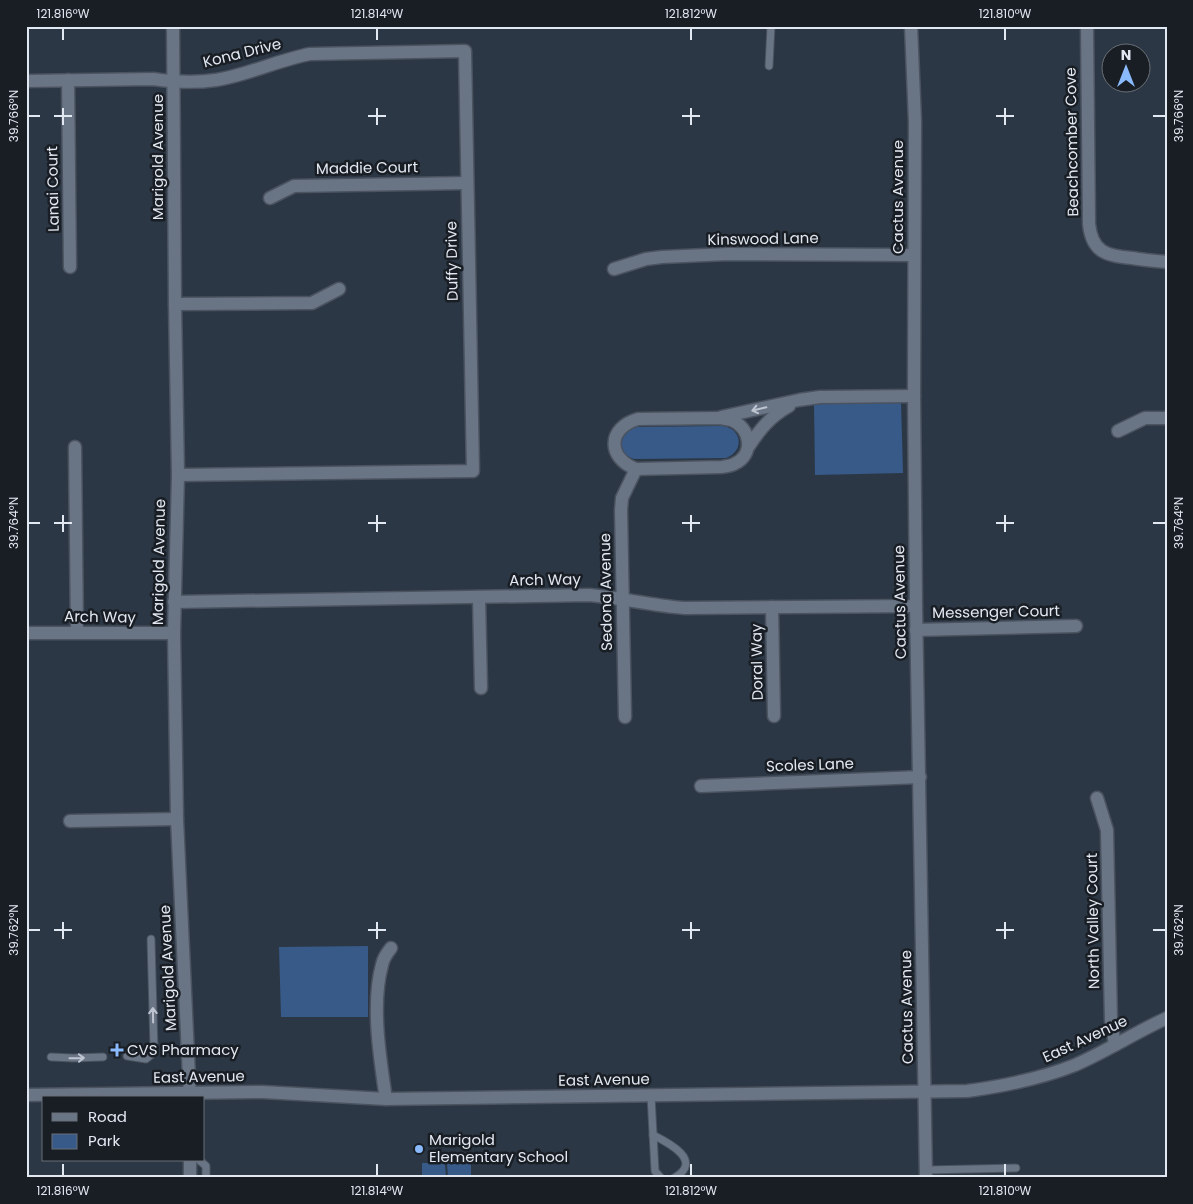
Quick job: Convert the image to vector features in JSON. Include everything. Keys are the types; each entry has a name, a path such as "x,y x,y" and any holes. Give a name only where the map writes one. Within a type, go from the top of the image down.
{"street":[{"name":"Marigold Avenue","path":"173,26 178,475 174,633 177,819 190,1096"},
{"name":"Cactus Avenue","path":"911,26 915,122 914,396 916,630 926,1174"},
{"name":"Beachcomber Cove","path":"1087,26 1090,232 1096,247 1104,253 1117,257 1167,262"},
{"name":"Kona Drive","path":"26,81 153,80 174,82 216,80 310,54 465,51"},
{"name":"Duffy Drive","path":"178,475 473,471 465,51"},
{"name":"Lanai Court","path":"68,80 70,267"},
{"name":"Maddie Court","path":"270,198 294,186 467,183"},
{"name":"Kinswood Lane","path":"614,269 646,259 662,257 728,254 914,255"},
{"path":"175,304 312,304 339,289"},
{"path":"719,418 820,397 914,396"},
{"path":"749,446 747,435 741,426 731,420 719,418 638,419 628,422 620,428 614,444 615,451 620,460 636,469 722,467 734,465 746,453 761,428 772,417 799,400"},
{"path":"1118,431 1145,418 1167,418"},
{"path":"75,447 77,632"},
{"name":"Sedona Avenue","path":"625,717 622,498 636,469"},
{"name":"Arch Way","path":"174,602 590,595 622,598 657,606 916,606"},
{"path":"479,597 481,688"},
{"name":"Doral Way","path":"772,607 774,716"},
{"name":"Messenger Court","path":"916,630 1076,626"},
{"name":"Arch Way","path":"26,633 174,633"},
{"name":"Scoles Lane","path":"701,786 920,777"},
{"name":"North Valley Court","path":"1097,798 1107,830 1111,1021 1115,1045"},
{"path":"70,820 177,819"},
{"path":"386,1099 377,1020 379,979 382,963 390,948"},
{"name":"East Avenue","path":"26,1095 190,1096 262,1092 386,1099 967,1091 1009,1085 1075,1065 1167,1018"},
{"path":"190,1162 190,1178"}],"lane":[{"path":"770,66 771,26"},
{"path":"127,1056 146,1059 154,1049 151,939"},
{"path":"51,1057 103,1057"},
{"path":"651,1096 655,1171 661,1178"},
{"path":"653,1135 671,1144 683,1154 686,1164 684,1170 674,1178"},
{"path":"201,1162 206,1166 206,1178"},
{"path":"926,1174 1016,1168"}],"green space":[{"path":"901,402 903,473 815,475 814,403"},
{"path":"722,426 734,431 739,440 736,450 726,458 634,459 622,452 620,447 621,438 624,434 635,427"},
{"path":"368,946 368,1017 281,1017 279,947"},
{"path":"471,1162 471,1178 448,1178 447,1163"},
{"path":"422,1163 445,1163 446,1178 422,1178"}],"place":[{"name":"CVS Pharmacy","path":"117,1050"},
{"name":"Marigold Elementary School","path":"419,1149"}]}
